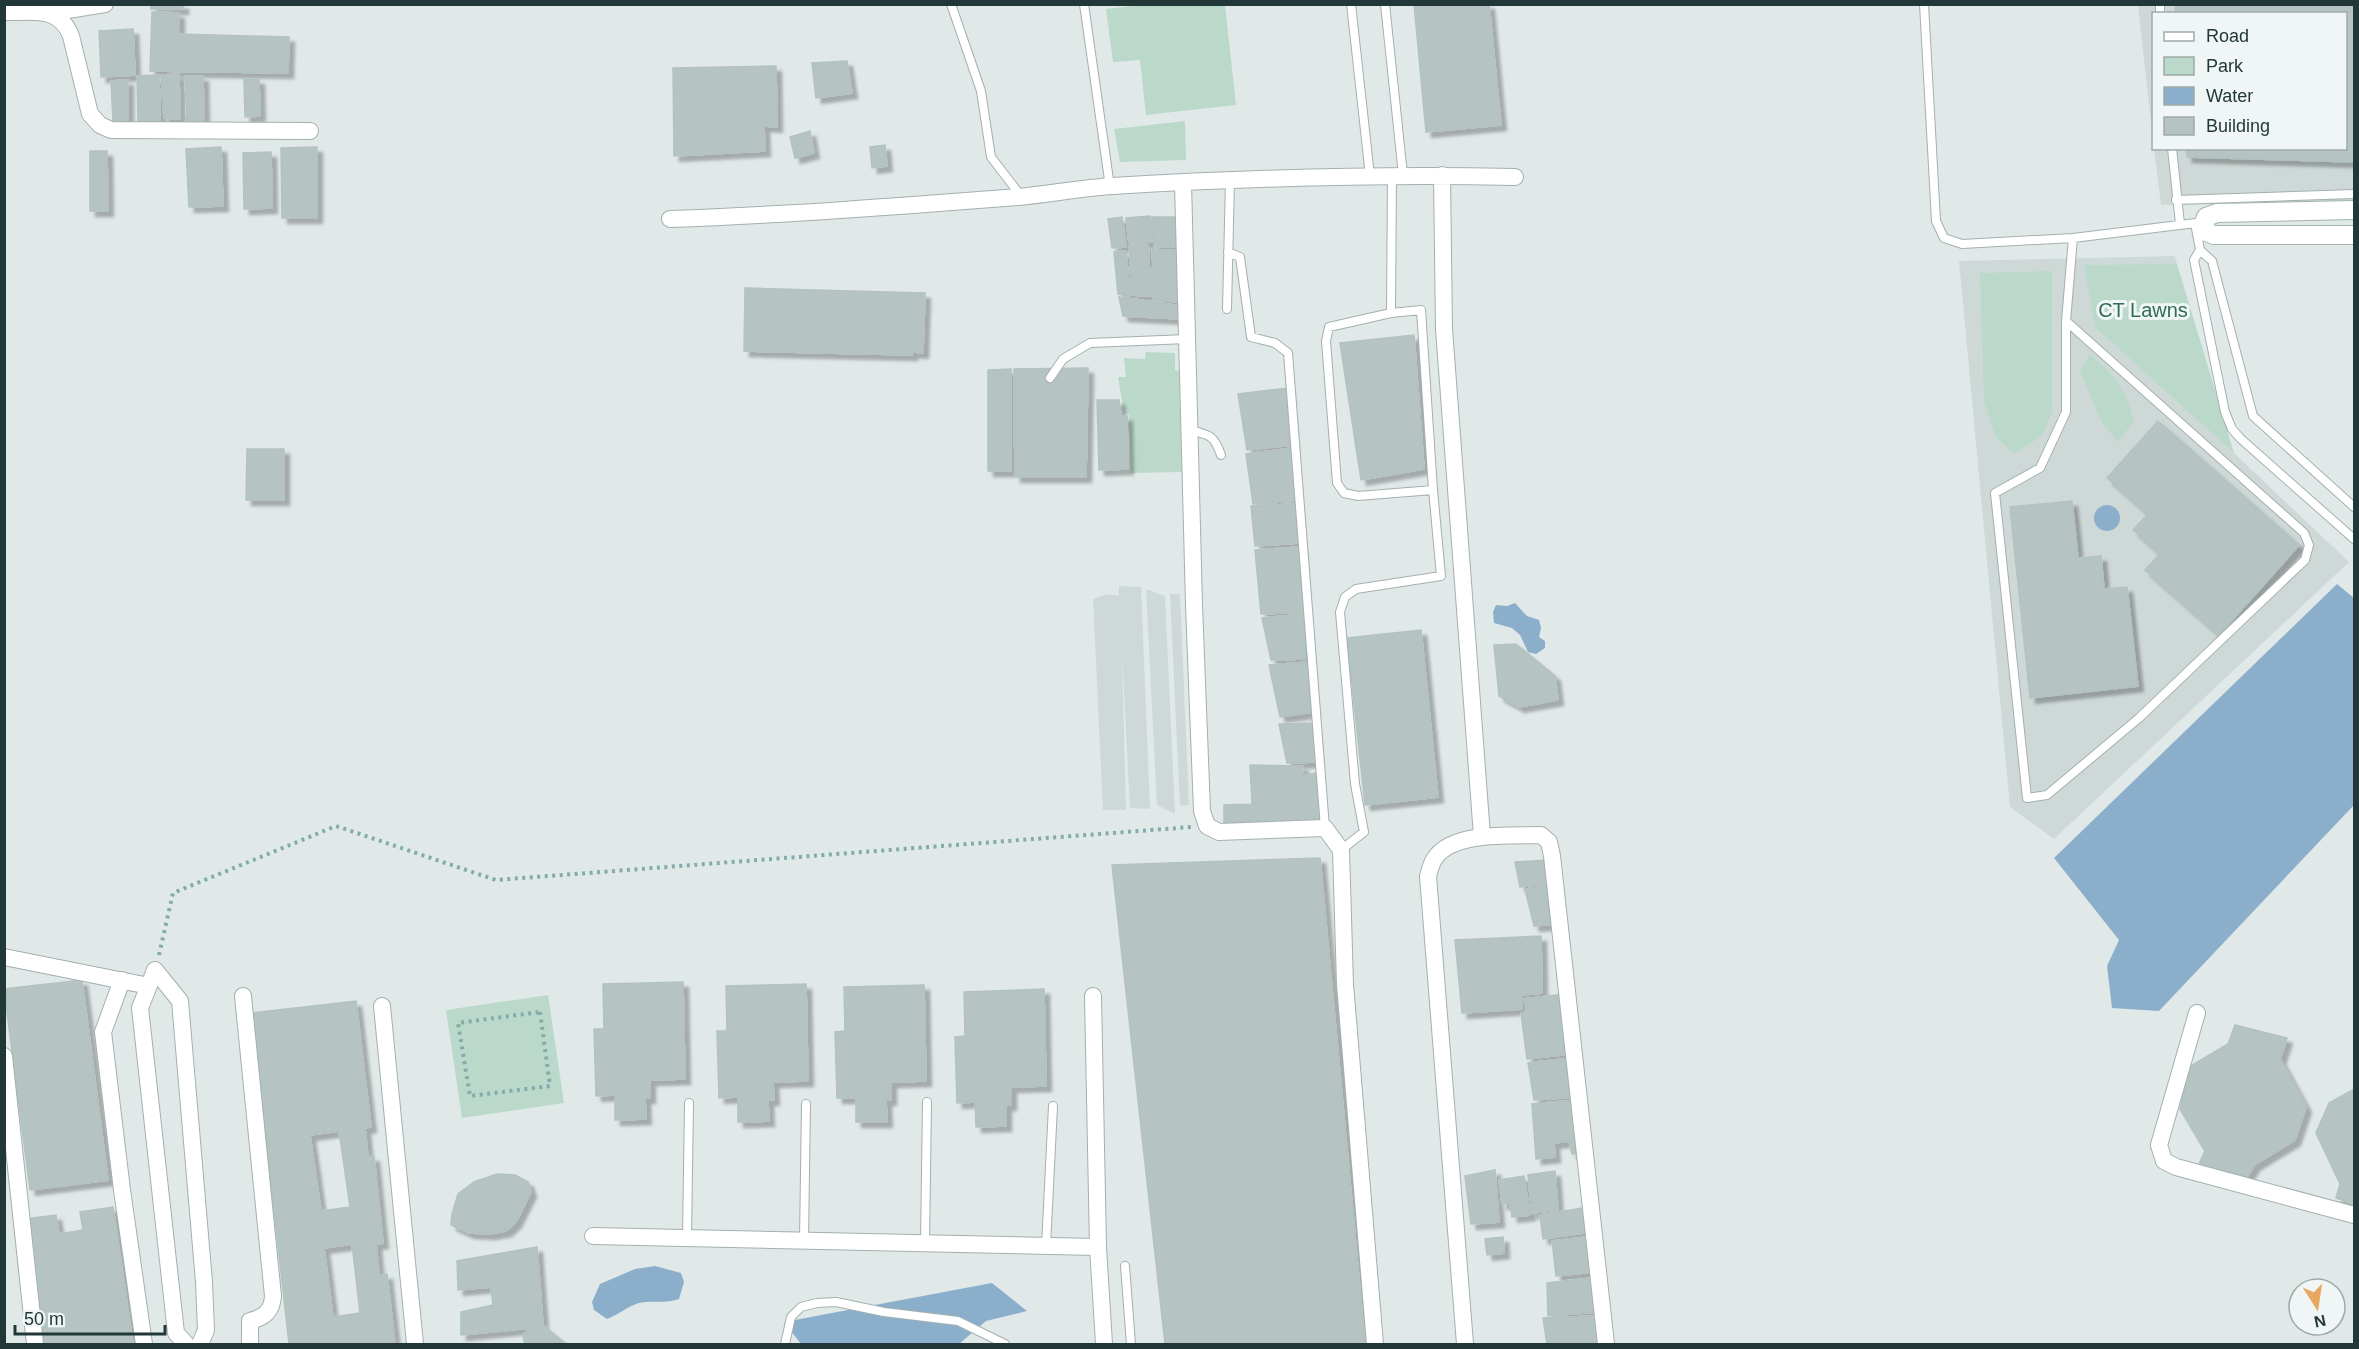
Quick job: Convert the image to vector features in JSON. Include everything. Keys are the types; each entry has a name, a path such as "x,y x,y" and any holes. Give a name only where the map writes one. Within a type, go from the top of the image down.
{"street":[{"path":"4,12 49,13 105,4"},
{"path":"49,13 61,17 68,26 90,114 100,125 111,130 310,131"},
{"path":"670,219 750,216 1021,196 1110,186 1230,180 1398,175 1515,177"},
{"path":"1442,175 1444,329 1482,836"},
{"path":"1183,183 1202,811 1207,826 1219,832 1325,828 1341,850 1346,984 1375,1344"},
{"path":"2355,210 2217,213 2200,222 2206,232 2214,235 2355,235"},
{"path":"1465,1344 1428,876 1435,858 1449,846 1482,836 1541,835 1549,842 1606,1344"},
{"path":"4,957 122,980 152,978 180,1001 204,1282 206,1330 200,1344"},
{"path":"152,978 140,1008 176,1333 186,1344"},
{"path":"122,980 103,1032 144,1344"},
{"path":"243,996 273,1296 271,1309 265,1315 250,1321 250,1344"},
{"path":"1093,996 1098,1247 1104,1344"},
{"path":"382,1006 414,1344"},
{"path":"2197,1013 2159,1145 2164,1161 2176,1167 2355,1215"},
{"path":"4,1056 8,1123 35,1344"},
{"path":"593,1236 1098,1247"}],"lane":[{"path":"951,4 981,92 991,157 1021,196"},
{"path":"1084,4 1110,186"},
{"path":"1352,4 1370,176"},
{"path":"1385,4 1398,175 1392,313"},
{"path":"1924,4 1936,221 1944,238 1962,244 2073,238 2200,222 2200,250 2194,260 2225,412 2232,429 2241,440 2355,539"},
{"path":"2172,150 2180,224"},
{"path":"1227,309 1230,180"},
{"path":"2176,200 2355,194"},
{"path":"2066,321 2304,532 2309,545 2305,560 2139,718 2047,795 2027,798 1995,493 2040,468 2066,412 2066,321 2073,238"},
{"path":"2200,250 2212,261 2253,416 2355,507"},
{"path":"1228,252 1240,256 1251,337 1275,343 1288,353 1325,828"},
{"path":"1341,850 1364,832 1355,784 1340,612 1345,597 1356,589 1441,576 1421,310 1392,313 1329,327 1326,341 1337,483 1344,494 1358,496 1433,490"},
{"path":"1050,378 1063,359 1090,343 1187,339"},
{"path":"1189,430 1209,435 1216,441 1221,455"},
{"path":"925,1243 927,1102"},
{"path":"687,1238 688,1103"},
{"path":"804,1240 806,1104"},
{"path":"1046,1246 1053,1106"},
{"path":"1125,1266 1131,1344"},
{"path":"785,1344 791,1317 801,1307 836,1302 884,1312 958,1321 1005,1344"}],"path":[{"path":"152,978 173,893 336,826 496,880 1207,826"},
{"path":"540,1012 550,1086 470,1096 458,1023 540,1012"}],"shaded area":[{"path":"2138,5 2354,5 2354,202 2161,205 2154,150 2347,150 2347,12 2152,12 2152,131"},
{"path":"2175,256 2218,438 2349,562 2054,839 2010,807 1959,261"},
{"path":"1119,586 1141,587 1150,809 1130,808 1122,654 1126,810 1103,810 1093,599 1107,594 1119,596"},
{"path":"1146,589 1165,596 1175,814 1157,805"},
{"path":"1170,594 1180,594 1189,805 1180,806"}],"green space":[{"path":"1141,5 1225,5 1236,105 1146,115 1140,60 1113,62 1106,9"},
{"path":"1185,121 1186,160 1120,162 1114,129"},
{"name":"CT Lawns","path":"2177,264 2234,453 2095,327 2084,265"},
{"name":"CT Lawns","path":"2052,271 2052,412 2043,435 2014,454 1995,436 1984,400 1980,273"},
{"path":"1146,352 1175,353 1175,370 1179,371 1182,472 1131,473 1129,414 1124,413 1118,377 1126,377 1124,358 1145,359"},
{"name":"CT Lawns","path":"2090,354 2118,383 2131,409 2134,421 2118,442 2102,423 2080,371"},
{"path":"548,995 564,1103 462,1118 446,1010"}],"water":[{"path":"2107,505 2116,509 2120,518 2116,527 2107,531 2098,527 2094,518 2098,509"},
{"path":"2337,584 2354,598 2354,805 2159,1011 2112,1008 2107,966 2119,940 2054,858"},
{"path":"1515,603 1527,616 1539,620 1541,628 1539,637 1545,641 1545,648 1536,654 1528,652 1520,635 1512,628 1494,623 1493,612 1496,605 1507,606"},
{"path":"655,1266 681,1273 684,1282 679,1299 639,1303 607,1319 594,1310 592,1302 600,1284 635,1269"},
{"path":"992,1283 1027,1311 986,1321 959,1344 801,1344 784,1322"}],"building":[{"path":"151,4 183,4 183,9 151,9"},
{"path":"1414,4 1489,4 1501,125 1426,132"},
{"path":"2175,4 2354,4 2354,162 2187,157 2186,150 2347,150 2347,12 2176,12"},
{"path":"152,12 179,13 179,34 289,37 288,73 150,71"},
{"path":"133,29 135,75 101,77 99,31"},
{"path":"847,61 852,93 816,98 812,63"},
{"path":"776,66 777,127 764,126 765,151 674,156 673,68"},
{"path":"179,74 180,119 164,118 161,75"},
{"path":"159,75 160,121 138,121 137,76"},
{"path":"185,76 203,76 204,121 187,121"},
{"path":"244,79 259,79 260,116 245,117"},
{"path":"128,80 128,120 113,121 111,81"},
{"path":"810,131 814,153 795,158 790,137"},
{"path":"885,145 887,166 872,168 870,147"},
{"path":"221,147 223,206 189,207 186,149"},
{"path":"317,147 317,218 282,218 281,148"},
{"path":"90,151 107,151 108,211 90,211"},
{"path":"271,152 272,208 244,209 243,153"},
{"path":"1150,216 1154,242 1129,243 1126,218"},
{"path":"1122,217 1126,247 1112,248 1108,219"},
{"path":"1152,217 1179,217 1179,247 1154,247"},
{"path":"1148,245 1151,296 1132,295 1129,246"},
{"path":"1152,250 1178,250 1180,266 1153,266"},
{"path":"1126,251 1130,296 1118,294 1114,252"},
{"path":"1152,268 1180,268 1179,302 1153,300"},
{"path":"745,288 925,293 923,353 913,352 912,355 744,351"},
{"path":"1119,297 1180,306 1180,319 1123,316"},
{"path":"1414,335 1424,469 1361,480 1340,343"},
{"path":"1088,368 1086,477 1015,477 1014,369"},
{"path":"1011,369 1011,471 988,471 988,370"},
{"path":"1288,388 1292,445 1247,450 1238,394"},
{"path":"1097,400 1119,400 1121,416 1127,416 1128,469 1099,470"},
{"path":"2158,421 2299,545 2219,635 2145,570 2160,554 2133,530 2148,514 2107,478"},
{"path":"1292,448 1295,501 1253,504 1246,454"},
{"path":"247,449 284,449 284,500 246,500"},
{"path":"2072,501 2078,558 2101,556 2104,589 2127,587 2138,686 2030,698 2010,507"},
{"path":"1297,504 1299,543 1255,546 1251,506"},
{"path":"1301,547 1304,612 1261,614 1255,550"},
{"path":"1305,614 1305,659 1271,660 1262,618"},
{"path":"1421,630 1438,797 1365,805 1347,638"},
{"path":"1516,644 1555,676 1558,700 1519,707 1499,696 1494,645"},
{"path":"1309,662 1313,712 1280,717 1269,665"},
{"path":"1314,723 1316,762 1287,763 1279,724"},
{"path":"1250,765 1303,766 1302,776 1316,773 1320,824 1286,826 1286,801 1252,803"},
{"path":"1284,803 1284,823 1224,827 1224,805"},
{"path":"1320,858 1365,1344 1165,1344 1112,865"},
{"path":"1548,860 1550,883 1520,887 1515,862"},
{"path":"1552,885 1556,924 1534,926 1525,889"},
{"path":"1541,936 1542,993 1522,995 1522,1009 1462,1013 1455,940"},
{"path":"82,980 108,1180 30,1190 4,989"},
{"path":"683,982 685,1079 650,1080 650,1098 645,1098 646,1119 615,1120 615,1095 596,1096 594,1029 604,1029 603,984"},
{"path":"806,984 808,1081 773,1082 774,1100 768,1100 769,1121 738,1122 738,1097 719,1098 717,1031 727,1031 726,986"},
{"path":"924,985 926,1081 891,1082 891,1100 886,1100 887,1122 856,1122 856,1098 837,1098 835,1032 845,1031 844,987"},
{"path":"1044,989 1046,1086 1011,1087 1011,1105 1006,1105 1006,1126 976,1127 975,1102 957,1103 955,1037 965,1036 964,992"},
{"path":"1565,994 1570,1054 1527,1059 1521,1013 1527,1012 1524,999"},
{"path":"356,1001 371,1127 365,1128 368,1157 374,1156 383,1243 376,1244 379,1275 387,1274 395,1344 289,1344 252,1013","holes":["339,1131 350,1207 321,1211 310,1135","352,1244 360,1313 333,1317 324,1248"]},
{"path":"2235,1025 2287,1038 2280,1059 2306,1107 2295,1140 2254,1165 2245,1180 2198,1166 2205,1151 2180,1109 2189,1067 2228,1044"},
{"path":"1571,1058 1575,1097 1534,1100 1528,1063"},
{"path":"2354,1089 2354,1204 2336,1198 2340,1184 2316,1133 2329,1103"},
{"path":"1577,1100 1581,1152 1572,1154 1569,1141 1554,1143 1555,1157 1536,1159 1532,1104"},
{"path":"1495,1170 1499,1222 1471,1224 1465,1176"},
{"path":"1555,1171 1558,1210 1532,1213 1528,1175"},
{"path":"497,1174 515,1175 528,1182 531,1192 516,1222 506,1231 490,1234 469,1233 451,1225 458,1194 474,1182"},
{"path":"1524,1176 1530,1215 1512,1217 1510,1203 1502,1204 1499,1180"},
{"path":"113,1207 133,1344 44,1344 26,1219 56,1215 59,1234 83,1230 80,1212"},
{"path":"1589,1207 1590,1232 1543,1239 1540,1215"},
{"path":"1503,1237 1504,1253 1487,1255 1485,1239"},
{"path":"1587,1237 1591,1272 1556,1276 1552,1241"},
{"path":"537,1247 543,1325 566,1344 525,1344 523,1336 530,1328 461,1335 461,1312 493,1305 491,1287 458,1290 457,1261"},
{"path":"1592,1278 1596,1312 1548,1316 1547,1283"},
{"path":"1599,1316 1603,1344 1547,1344 1543,1318"}]}
